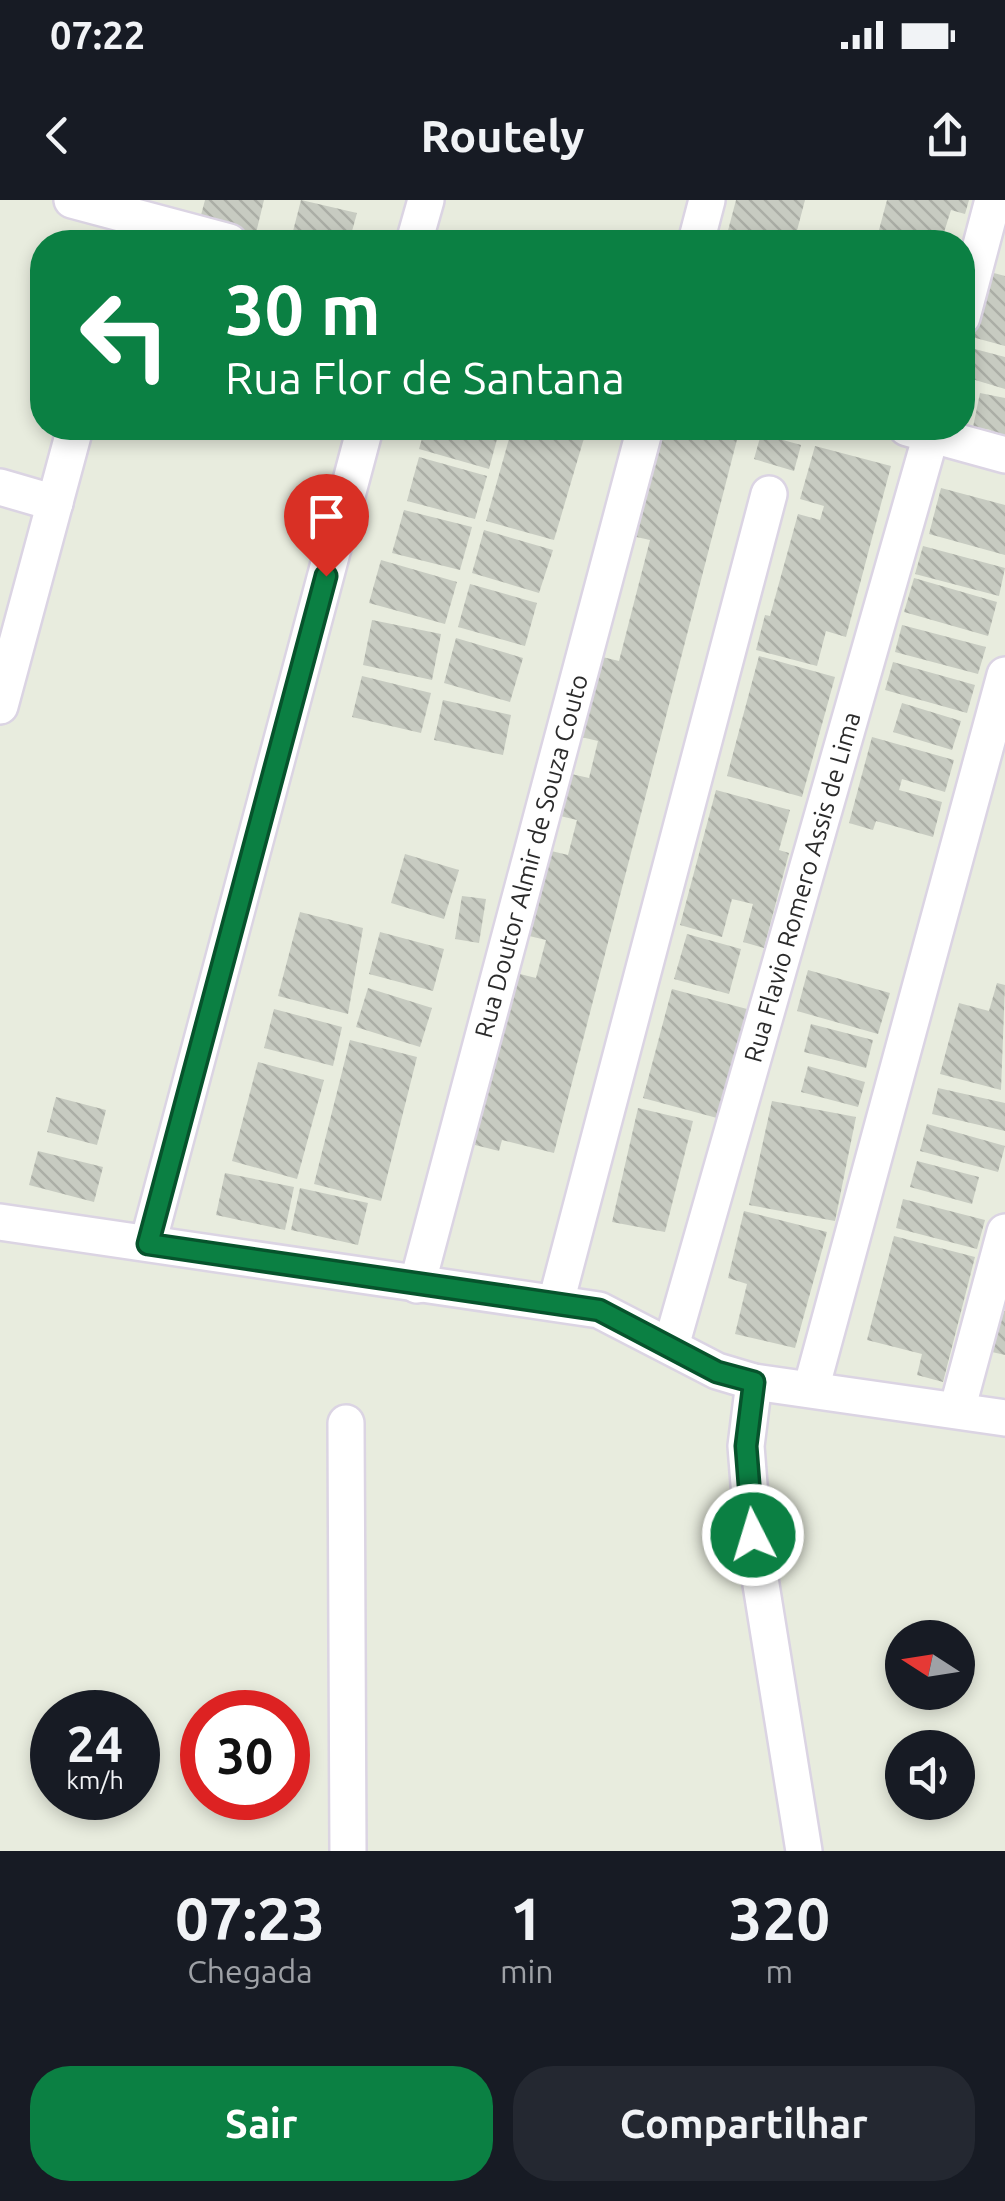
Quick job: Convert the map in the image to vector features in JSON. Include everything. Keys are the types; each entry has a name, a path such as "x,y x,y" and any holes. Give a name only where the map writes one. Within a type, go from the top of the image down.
{"street":[{"path":"72,200 177,230"},
{"path":"417,230 426,200"},
{"path":"699,230 708,200"},
{"path":"975,269 994,200"},
{"path":"0,706 71,440"},
{"path":"148,1244 362,440"},
{"name":"Rua Doutor Almir de Souza Couto","path":"417,1285 642,440"},
{"name":"Rua Flavio Romero Assis de Lima","path":"670,1346 921,440"},
{"path":"956,440 1005,455"},
{"path":"0,488 55,502"},
{"path":"556,1302 769,494"},
{"path":"812,1389 1005,676"},
{"path":"0,1222 599,1310 717,1372 754,1382 1005,1418"},
{"path":"957,1410 1005,1232"},
{"path":"754,1382 746,1446 753,1535 804,1851"},
{"path":"346,1423 348,1851"}],"building":[{"path":"205,200 264,200 257,230 200,219"},
{"path":"301,200 357,213 352,230 293,230"},
{"path":"736,200 805,200 797,230 728,230"},
{"path":"887,200 969,200 965,214 951,210 945,230 879,230"},
{"path":"990,272 1005,276 1005,346 975,338"},
{"path":"975,349 1005,357 1005,389 975,380"},
{"path":"980,393 1005,398 1005,448 988,444 991,430 975,427"},
{"path":"422,440 497,440 489,469 419,449"},
{"path":"509,440 583,440 554,540 486,521"},
{"path":"656,440 737,440 554,1153 502,1140 499,1151 471,1144 516,973 536,978 546,940 525,935 547,850 568,855 577,820 556,815 567,773 589,778 598,741 577,736 598,656 619,661 650,540 632,536"},
{"path":"759,440 801,445 794,471 754,459"},
{"path":"815,446 891,466 846,637 826,631 817,666 756,650 765,615 770,616 798,514 820,520 824,506 800,499"},
{"path":"419,457 487,476 475,519 407,501"},
{"path":"941,488 1005,505 1005,555 929,534"},
{"path":"404,510 472,527 460,570 392,553"},
{"path":"484,530 553,550 539,593 472,573"},
{"path":"923,546 1005,568 999,596 915,574"},
{"path":"381,560 457,582 445,624 369,603"},
{"path":"914,578 997,602 988,636 904,612"},
{"path":"470,584 537,603 525,646 458,627"},
{"path":"372,620 441,634 432,680 363,665"},
{"path":"902,625 986,647 978,674 895,652"},
{"path":"456,638 523,658 510,702 444,683"},
{"path":"759,656 835,677 802,797 727,776"},
{"path":"893,662 975,685 967,713 885,690"},
{"path":"362,676 431,693 421,733 352,717"},
{"path":"443,700 511,715 503,755 434,740"},
{"path":"902,703 961,721 952,750 893,732"},
{"path":"872,737 954,760 945,792 902,779 899,790 942,802 933,837 876,821 873,830 849,823"},
{"path":"716,790 790,810 779,850 789,853 764,948 743,942 753,904 732,899 722,937 680,925"},
{"path":"405,854 459,870 444,919 391,903"},
{"path":"462,896 486,899 479,943 455,939"},
{"path":"300,912 363,928 348,1014 278,996"},
{"path":"380,932 444,949 433,991 369,974"},
{"path":"687,934 741,949 729,994 674,979"},
{"path":"808,970 890,993 878,1034 797,1011"},
{"path":"997,983 1005,985 1001,1090 940,1074 959,1003 989,1011"},
{"path":"368,988 432,1008 420,1047 356,1027"},
{"path":"672,989 747,1009 717,1118 643,1098"},
{"path":"274,1009 342,1027 333,1066 264,1048"},
{"path":"811,1024 873,1040 866,1068 804,1052"},
{"path":"350,1040 417,1057 381,1201 314,1184"},
{"path":"258,1062 324,1080 297,1179 232,1161"},
{"path":"808,1066 865,1082 858,1107 801,1092"},
{"path":"938,1088 1005,1103 1005,1131 932,1114"},
{"path":"56,1097 106,1110 97,1145 47,1132"},
{"path":"772,1101 856,1117 835,1221 749,1205"},
{"path":"638,1108 693,1121 665,1232 612,1222"},
{"path":"927,1124 1005,1146 998,1172 920,1151"},
{"path":"38,1151 103,1167 94,1202 29,1185"},
{"path":"917,1161 979,1177 972,1204 910,1187"},
{"path":"225,1173 294,1187 285,1230 216,1215"},
{"path":"300,1188 368,1203 358,1245 291,1230"},
{"path":"903,1199 985,1220 977,1249 896,1228"},
{"path":"744,1211 827,1232 795,1348 735,1334 747,1284 728,1278"},
{"path":"894,1236 975,1257 943,1382 917,1375 922,1354 867,1340"},
{"path":"1005,1311 1005,1355 992,1352"}],"route":[{"path":"326,576 148,1244 599,1310 717,1372 754,1382 746,1446 753,1535"}]}
